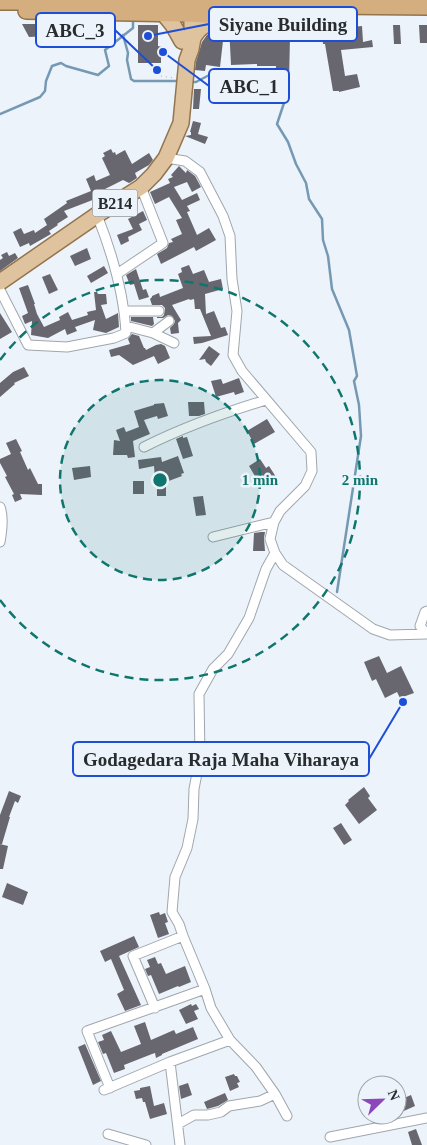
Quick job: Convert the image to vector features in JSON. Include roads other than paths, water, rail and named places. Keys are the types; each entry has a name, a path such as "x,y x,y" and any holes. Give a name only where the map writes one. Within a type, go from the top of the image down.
{"highway":[{"path":"0,2 156,10 227,6 427,7"},
{"path":"0,11 101,7"},
{"path":"189,8 228,16 427,16"}],"main road":[{"name":"B214","path":"0,282 141,187 166,158 181,123 189,8"},
{"path":"156,10 188,39 202,26 228,16"}],"street":[{"path":"166,158 185,161 200,172 230,236 232,279 237,311 232,355 242,371 311,452 312,471 305,486 280,511 274,522 270,539 274,553 283,565 373,629 390,635 427,634"},
{"path":"117,274 164,243 141,187"},
{"path":"0,290 28,345 67,347 114,338 126,333 125,311 117,274 97,215"},
{"path":"125,311 159,311"},
{"path":"153,332 168,321"},
{"path":"126,326 153,332 174,343"},
{"path":"144,447 230,411 266,400"},
{"path":"0,506 2,513 2,535 0,542"},
{"path":"213,537 274,522"},
{"path":"274,553 266,569 249,618 228,654 213,670 199,694 200,758 194,789 193,819 187,848 175,877 172,912 179,924 211,1008 230,1040 256,1067 275,1094 287,1116"},
{"path":"427,611 420,626 427,634"},
{"path":"154,1008 133,956 183,936"},
{"path":"205,989 87,1031 107,1089 170,1062 230,1040"},
{"path":"170,1062 180,1145"},
{"path":"178,1124 194,1115 208,1115 221,1112 229,1106 260,1101 275,1094"},
{"path":"330,1137 427,1118"},
{"path":"108,1134 146,1145"}],"waterway":[{"path":"0,114 40,97 45,91 46,81 52,66 61,63 98,75 109,66 105,50 133,28 133,17"},
{"path":"123,35 128,53 127,60 131,79 134,81 179,81"},
{"path":"189,82 196,82 215,72 222,72 242,83 250,80 255,75 261,75 269,87 284,92 286,97 277,124 288,142 296,164 306,183 309,199 322,219 323,240 328,256 332,289 349,330 357,376 354,381 359,405 361,436 337,592"}],"place":[{"name":"Siyane Building","path":"148,36"},
{"name":"ABC_1","path":"163,52"},
{"name":"ABC_3","path":"157,70"},
{"name":"Godagedara Raja Maha Viharaya","path":"403,702"}]}
